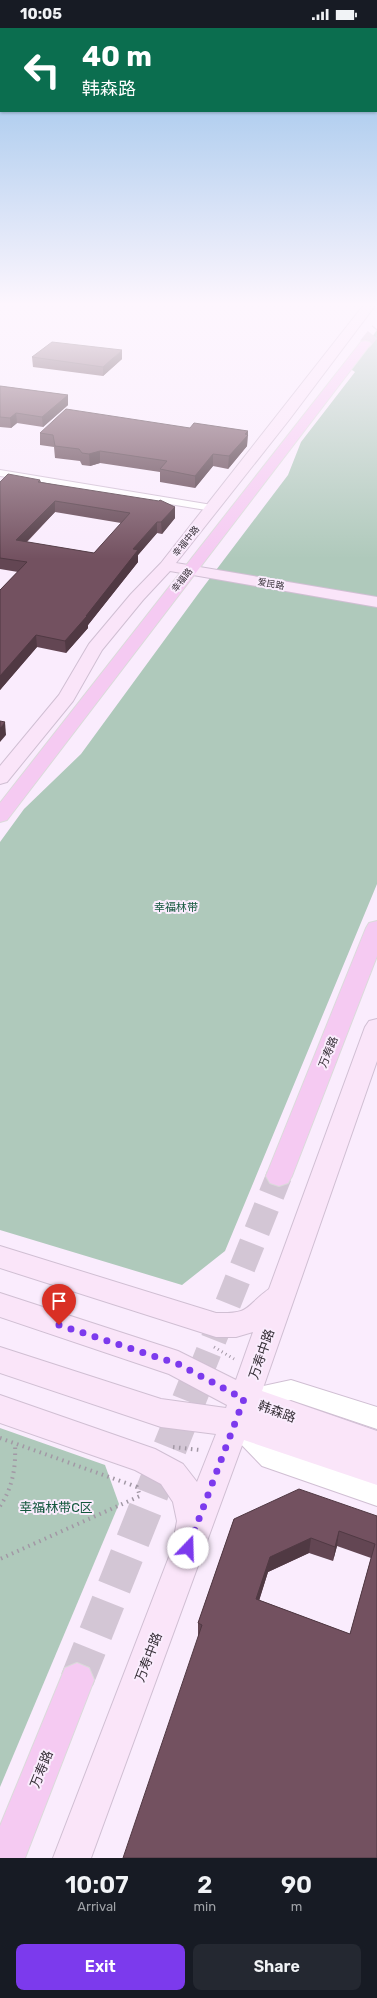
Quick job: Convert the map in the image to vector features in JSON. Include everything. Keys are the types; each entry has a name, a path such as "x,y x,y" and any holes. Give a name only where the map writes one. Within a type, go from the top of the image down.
{"main road":[{"name":"幸福中路","path":"0,778 67,697 95,648 137,597 166,566 306,387"},
{"name":"幸福路","path":"0,816 331,387"},
{"name":"爱民路","path":"166,566 377,602"},
{"name":"万寿路","path":"279,1176 377,928"},
{"name":"万寿中路","path":"72,1858 245,1397 377,1027"},
{"path":"0,1256 216,1325 233,1326 248,1324 263,1314 282,1293"},
{"name":"韩森路","path":"0,1305 178,1364 283,1414 377,1445"},
{"name":"韩森路","path":"0,1360 161,1414 245,1397 377,1470"},
{"path":"0,1409 144,1459 172,1474 188,1496 193,1521 188,1548"},
{"name":"万寿路","path":"6,1858 77,1680"}],"street":[{"path":"0,473 212,508"},
{"path":"377,1418 291,1390 245,1397 270,1458 377,1494"}],"path":[{"path":"208,1344 245,1397"},
{"path":"0,1438 137,1487 140,1496 0,1559"},
{"path":"0,1506 4,1500 16,1468 15,1444"}],"green space":[{"name":"幸福林带","path":"343,387 377,387 377,884 225,1251 182,1285 0,1230 0,842 24,809 81,754 201,590 288,475 301,442"},
{"name":"幸福林带C区","path":"0,1428 105,1465 119,1504 0,1787"}],"building":[{"path":"0,387 68,395 42,417 16,413 10,418 0,417"},
{"path":"66,409 190,428 194,423 248,431 245,434 248,435 229,456 213,454 195,476 160,469 167,461 100,451 89,454 82,453 79,449 55,446 53,435 40,433"},
{"path":"8,474 40,480 38,482 160,500 175,507 161,522 157,522 133,549 138,550 87,616 65,641 36,635 0,676 0,590 27,562 0,558 0,482","holes":["55,501 130,513 94,553 16,540"]},
{"path":"0,721 5,722 0,728"},
{"path":"299,1489 377,1516 377,1858 123,1858 202,1625 198,1623 234,1519","holes":["339,1531 375,1544 350,1634 256,1599 270,1557 311,1538 335,1547"]}],"tunnel":[{"path":"199,1376 279,1176"},
{"path":"77,1680 199,1375"}],"route":[{"path":"59,1325 178,1364 244,1399 188,1548"}]}
